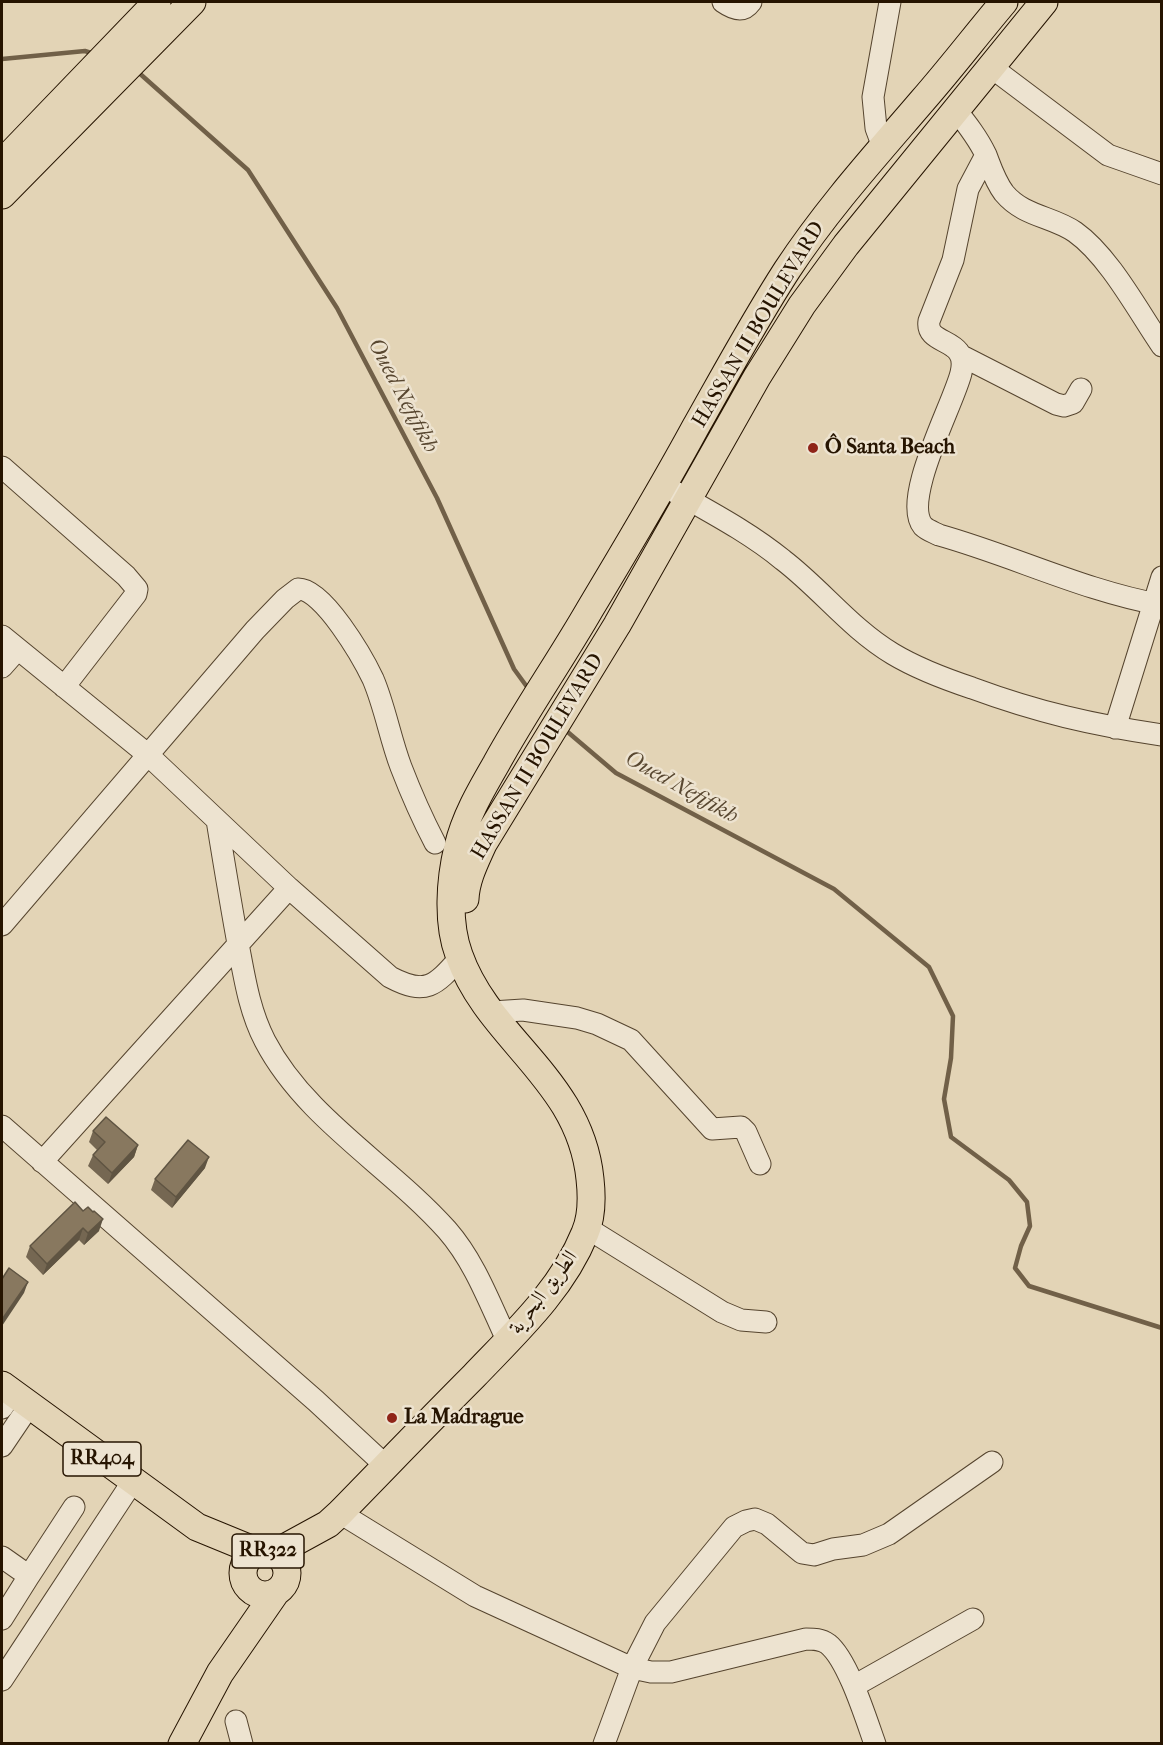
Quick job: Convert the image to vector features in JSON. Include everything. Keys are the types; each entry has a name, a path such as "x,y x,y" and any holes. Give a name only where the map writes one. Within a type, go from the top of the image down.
{"main road":[{"path":"2,163 157,2"},
{"path":"2,195 192,2"},
{"name":"HASSAN II BOULEVARD","path":"460,958 453,927 454,870 458,846 464,825 503,750 589,611 786,271 820,223 1004,2"},
{"name":"HASSAN II BOULEVARD","path":"460,958 466,889 473,864 617,625 757,377 802,305 846,245 1044,2"},
{"name":"الطريق البحرية","path":"334,1519 508,1342 535,1311 561,1276 587,1228 591,1209 591,1185 584,1145 576,1124 532,1060 472,984 460,958"},
{"name":"RR404","path":"11,1398 204,1531 244,1578"},
{"name":"RR322","path":"234,1654 242,1632 246,1602 244,1578 247,1560 334,1519"},
{"name":"RR322","path":"182,1743 220,1673 281,1585 334,1519"},
{"name":"RR404","path":"204,1531 267,1552"},
{"name":"RR322","path":"244,1578 255,1592 262,1594 281,1585 287,1569 283,1560 267,1552"}],"street":[{"path":"723,2 740,9 745,8 751,2"},
{"path":"883,147 876,128 873,97 890,2"},
{"path":"991,67 1108,155 1161,174"},
{"path":"955,109 971,129 1004,193 1019,207 1074,231 1088,242 1115,276 1161,346"},
{"path":"986,155 968,189 953,260 928,326 932,333 959,351 963,362 956,391 941,422 925,466 918,509 922,525 939,535 1010,557 1080,585 1157,605"},
{"path":"962,356 1056,404 1064,406 1073,403 1081,389"},
{"path":"2,467 137,587 136,594 64,687"},
{"path":"662,485 741,530 783,560 855,626 892,654 913,665 991,695 1047,713 1115,728 1161,735"},
{"path":"1115,728 1157,605 1161,577"},
{"path":"2,925 147,754 273,612 292,592 303,589 316,597 336,620 358,652 372,679 401,766 435,843"},
{"path":"2,667 9,643 147,754 289,888 390,977 417,988 432,984 460,958"},
{"path":"218,819 238,945 256,1022 283,1070 319,1110 408,1190 449,1233 470,1263 508,1342"},
{"path":"42,1162 289,888"},
{"path":"492,1012 522,1010 577,1018 597,1024 631,1040 712,1130 741,1127 746,1132 760,1164"},
{"path":"2,1126 316,1401 386,1466"},
{"path":"587,1228 722,1312 741,1320 766,1322"},
{"path":"2,1446 11,1398"},
{"path":"604,1743 632,1668 655,1623 734,1527 746,1521 755,1520 767,1524 802,1553 813,1555 833,1549 863,1545 889,1534 992,1462"},
{"path":"2,1680 133,1481"},
{"path":"2,1619 74,1507"},
{"path":"334,1519 475,1596 632,1668 651,1672 671,1672 812,1639 824,1642 835,1651 854,1686 875,1743"},
{"path":"2,1557 30,1576"},
{"path":"854,1686 974,1619"},
{"path":"236,1721 242,1743"}],"building":[{"path":"106,1117 138,1145 112,1173 93,1155 105,1142 93,1131"},
{"path":"188,1140 209,1157 176,1197 155,1179"},
{"path":"75,1202 83,1211 88,1207 103,1219 88,1233 83,1228 47,1264 30,1246"},
{"path":"9,1268 28,1282 3,1318 2,1279"}],"waterway":[{"name":"Oued Nefifikh","path":"2,59 85,51 94,54"},
{"name":"Oued Nefifikh","path":"138,72 248,170 337,308 437,498 514,669 530,691"},
{"name":"Oued Nefifikh","path":"563,728 616,773 834,889 929,967 953,1016 951,1058 944,1099 951,1137 1009,1180 1027,1202 1030,1226 1015,1268 1029,1286 1162,1328"}],"place":[{"name":"Ô Santa Beach","path":"813,448"},
{"name":"La Madrague","path":"392,1418"}]}
